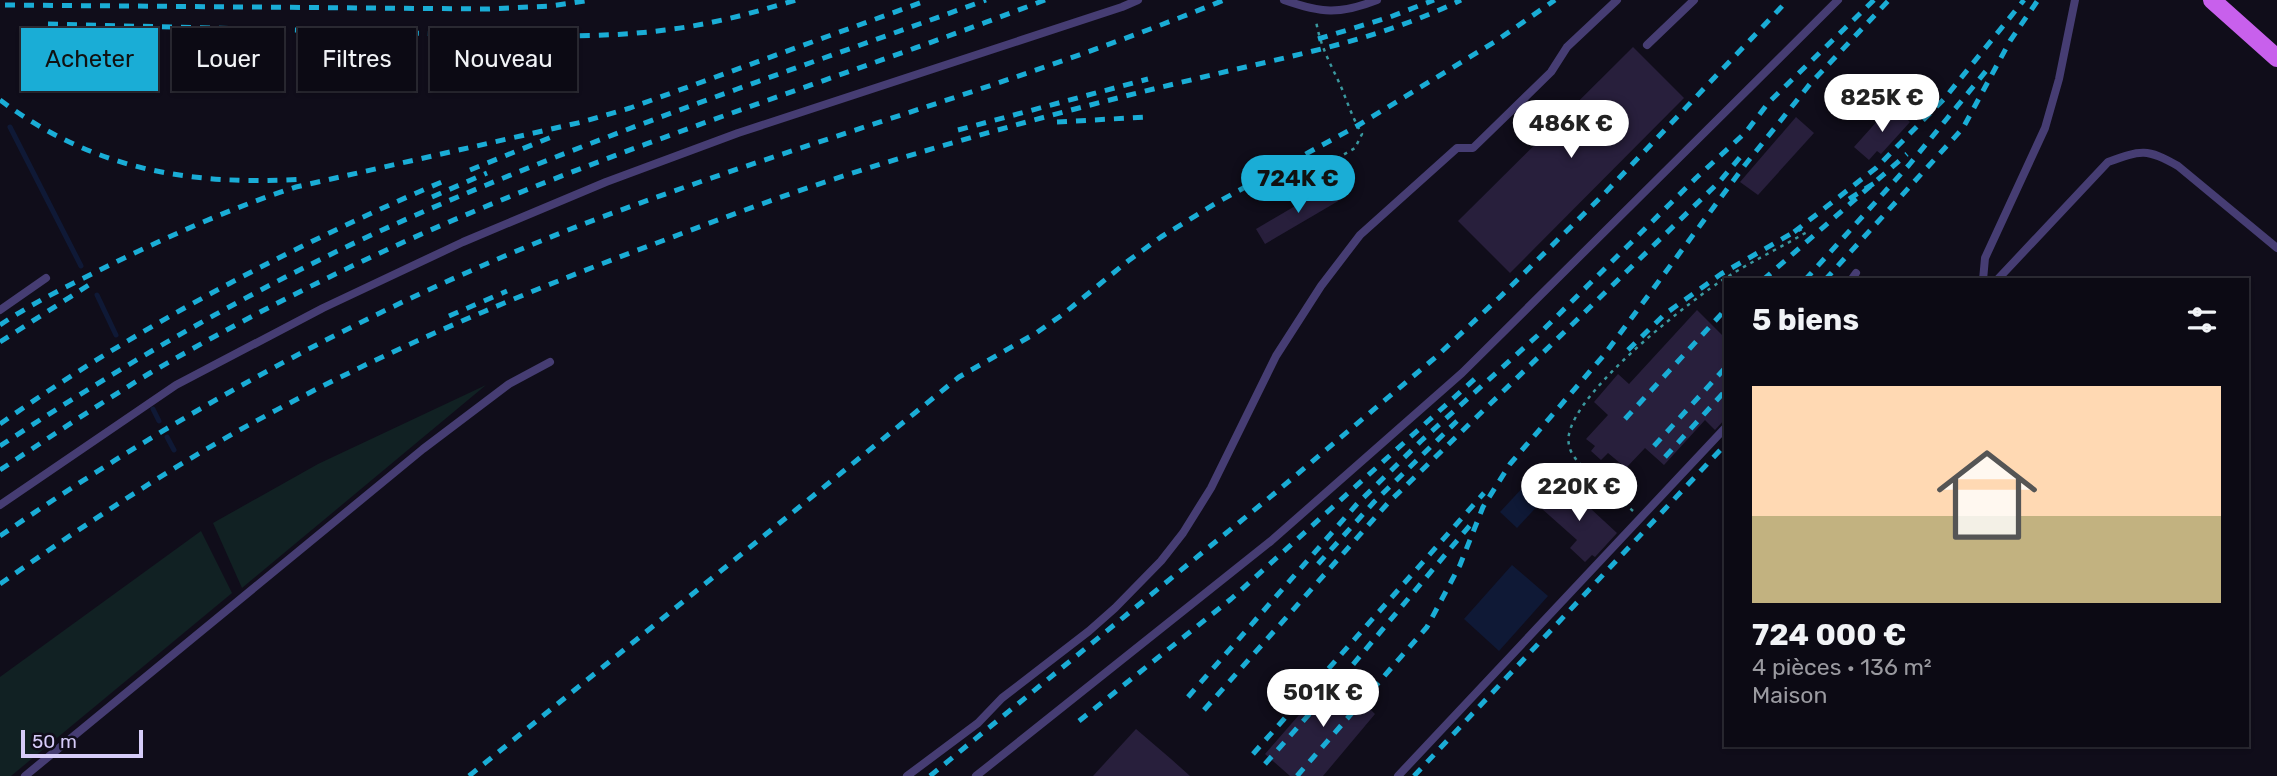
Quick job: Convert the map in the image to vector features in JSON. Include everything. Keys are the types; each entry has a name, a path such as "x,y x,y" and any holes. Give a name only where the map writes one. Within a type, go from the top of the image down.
{"main road":[{"path":"2212,0 2277,58"}],"lane":[{"path":"0,505 176,385 323,308 463,242 606,182 738,133 1138,0"},
{"path":"1284,0 1315,11 1352,10 1377,0"},
{"path":"907,776 978,723 1002,698 1089,631 1161,561 1183,533 1211,488 1276,356 1321,286 1360,235 1457,148 1473,148 1551,72 1567,47 1617,0"},
{"path":"1647,45 1695,0"},
{"path":"976,776 986,773 1271,541 1462,373 1838,0"},
{"path":"1983,278 1985,258 2045,128 2059,79 2075,0"},
{"path":"1999,278 2108,162 2147,152 2161,156 2178,166 2277,248"},
{"path":"0,310 46,278"},
{"path":"25,776 422,449 509,384 550,362"},
{"path":"1398,776 1724,429"}],"path":[{"path":"1278,193 1355,148 1362,134 1352,119 1343,92 1322,48 1315,11"},
{"path":"1725,278 1807,232"},
{"path":"1640,518 1579,463 1568,444 1569,430 1579,408 1615,368 1679,311 1724,279"}],"shaded area":[{"path":"486,385 242,588 213,523 318,464"},
{"path":"201,531 232,593 11,776 0,776 0,677"}],"water":[{"path":"1526,484 1543,500 1517,528 1500,512"},
{"path":"1512,565 1548,596 1499,651 1464,619"}],"building":[{"path":"1633,47 1684,98 1510,273 1458,221"},
{"path":"1888,109 1895,115 1898,111 1910,122 1881,154 1877,151 1869,160 1854,147"},
{"path":"1796,117 1814,133 1758,195 1740,182"},
{"path":"1331,185 1340,200 1265,244 1256,229"},
{"path":"1697,310 1724,337 1724,420 1715,430 1705,420 1664,465 1645,448 1626,468 1608,453 1601,460 1591,451 1595,446 1586,439 1608,415 1594,402 1618,374 1629,384"},
{"path":"1564,484 1617,533 1595,557 1592,555 1585,562 1570,548 1577,540 1541,508"},
{"path":"1339,669 1376,703 1370,709 1375,714 1323,776 1290,776 1265,754"},
{"path":"1136,729 1171,759 1190,776 1093,776"}],"waterway":[{"path":"10,127 81,266"},
{"path":"97,295 116,335"},
{"path":"153,409 159,421"},
{"path":"167,437 174,450"}],"railway":[{"path":"5,5 489,9 551,6 592,0"},
{"path":"48,24 532,36 598,35 698,25 796,0"},
{"path":"0,325 58,291 140,251 273,195 296,187 582,122 630,108 928,0"},
{"path":"0,446 200,323 303,268 409,218 623,131 986,0"},
{"path":"0,470 186,352 373,256 522,191 1045,0"},
{"path":"0,536 68,490 209,404 354,326 504,256 661,196 1065,60 1224,0"},
{"path":"1318,39 1434,0"},
{"path":"0,584 132,495 269,414 413,343 562,280 757,206 885,163 1090,105 1364,37 1397,27 1461,0"},
{"path":"469,776 959,377 1062,315 1161,237 1216,203 1357,126 1496,41 1555,0"},
{"path":"930,776 1275,493 1437,356 1604,194 1788,0"},
{"path":"1188,697 1357,504 1421,441 1537,336 1746,132 1769,102 1874,0"},
{"path":"1297,776 1427,627 1460,565 1483,507 1510,464 1604,355 1745,165 1810,84 1889,0"},
{"path":"1794,232 1876,168 1944,99 2024,0"},
{"path":"1827,278 1963,128 2010,41 2038,0"},
{"path":"1807,278 1909,165 1986,71"},
{"path":"958,130 1148,79"},
{"path":"0,100 35,124 71,143 107,158 145,168 182,176 222,179 304,179"},
{"path":"1057,122 1148,117"},
{"path":"470,170 554,136"},
{"path":"1765,278 1907,154"},
{"path":"1204,710 1388,503 1720,181 1742,155"},
{"path":"432,197 487,173"},
{"path":"0,424 106,354 216,291 329,233 444,181"},
{"path":"1849,199 1876,182"},
{"path":"1628,350 1665,314 1721,274 1801,228"},
{"path":"0,342 95,281"},
{"path":"449,316 507,291"},
{"path":"1625,419 1724,311"},
{"path":"1654,446 1724,369"},
{"path":"1079,721 1231,599 1479,375"},
{"path":"1665,457 1724,392"},
{"path":"1318,564 1374,502 1457,421"},
{"path":"1414,776 1724,446"},
{"path":"1253,754 1484,493"},
{"path":"1265,764 1471,524"}]}
